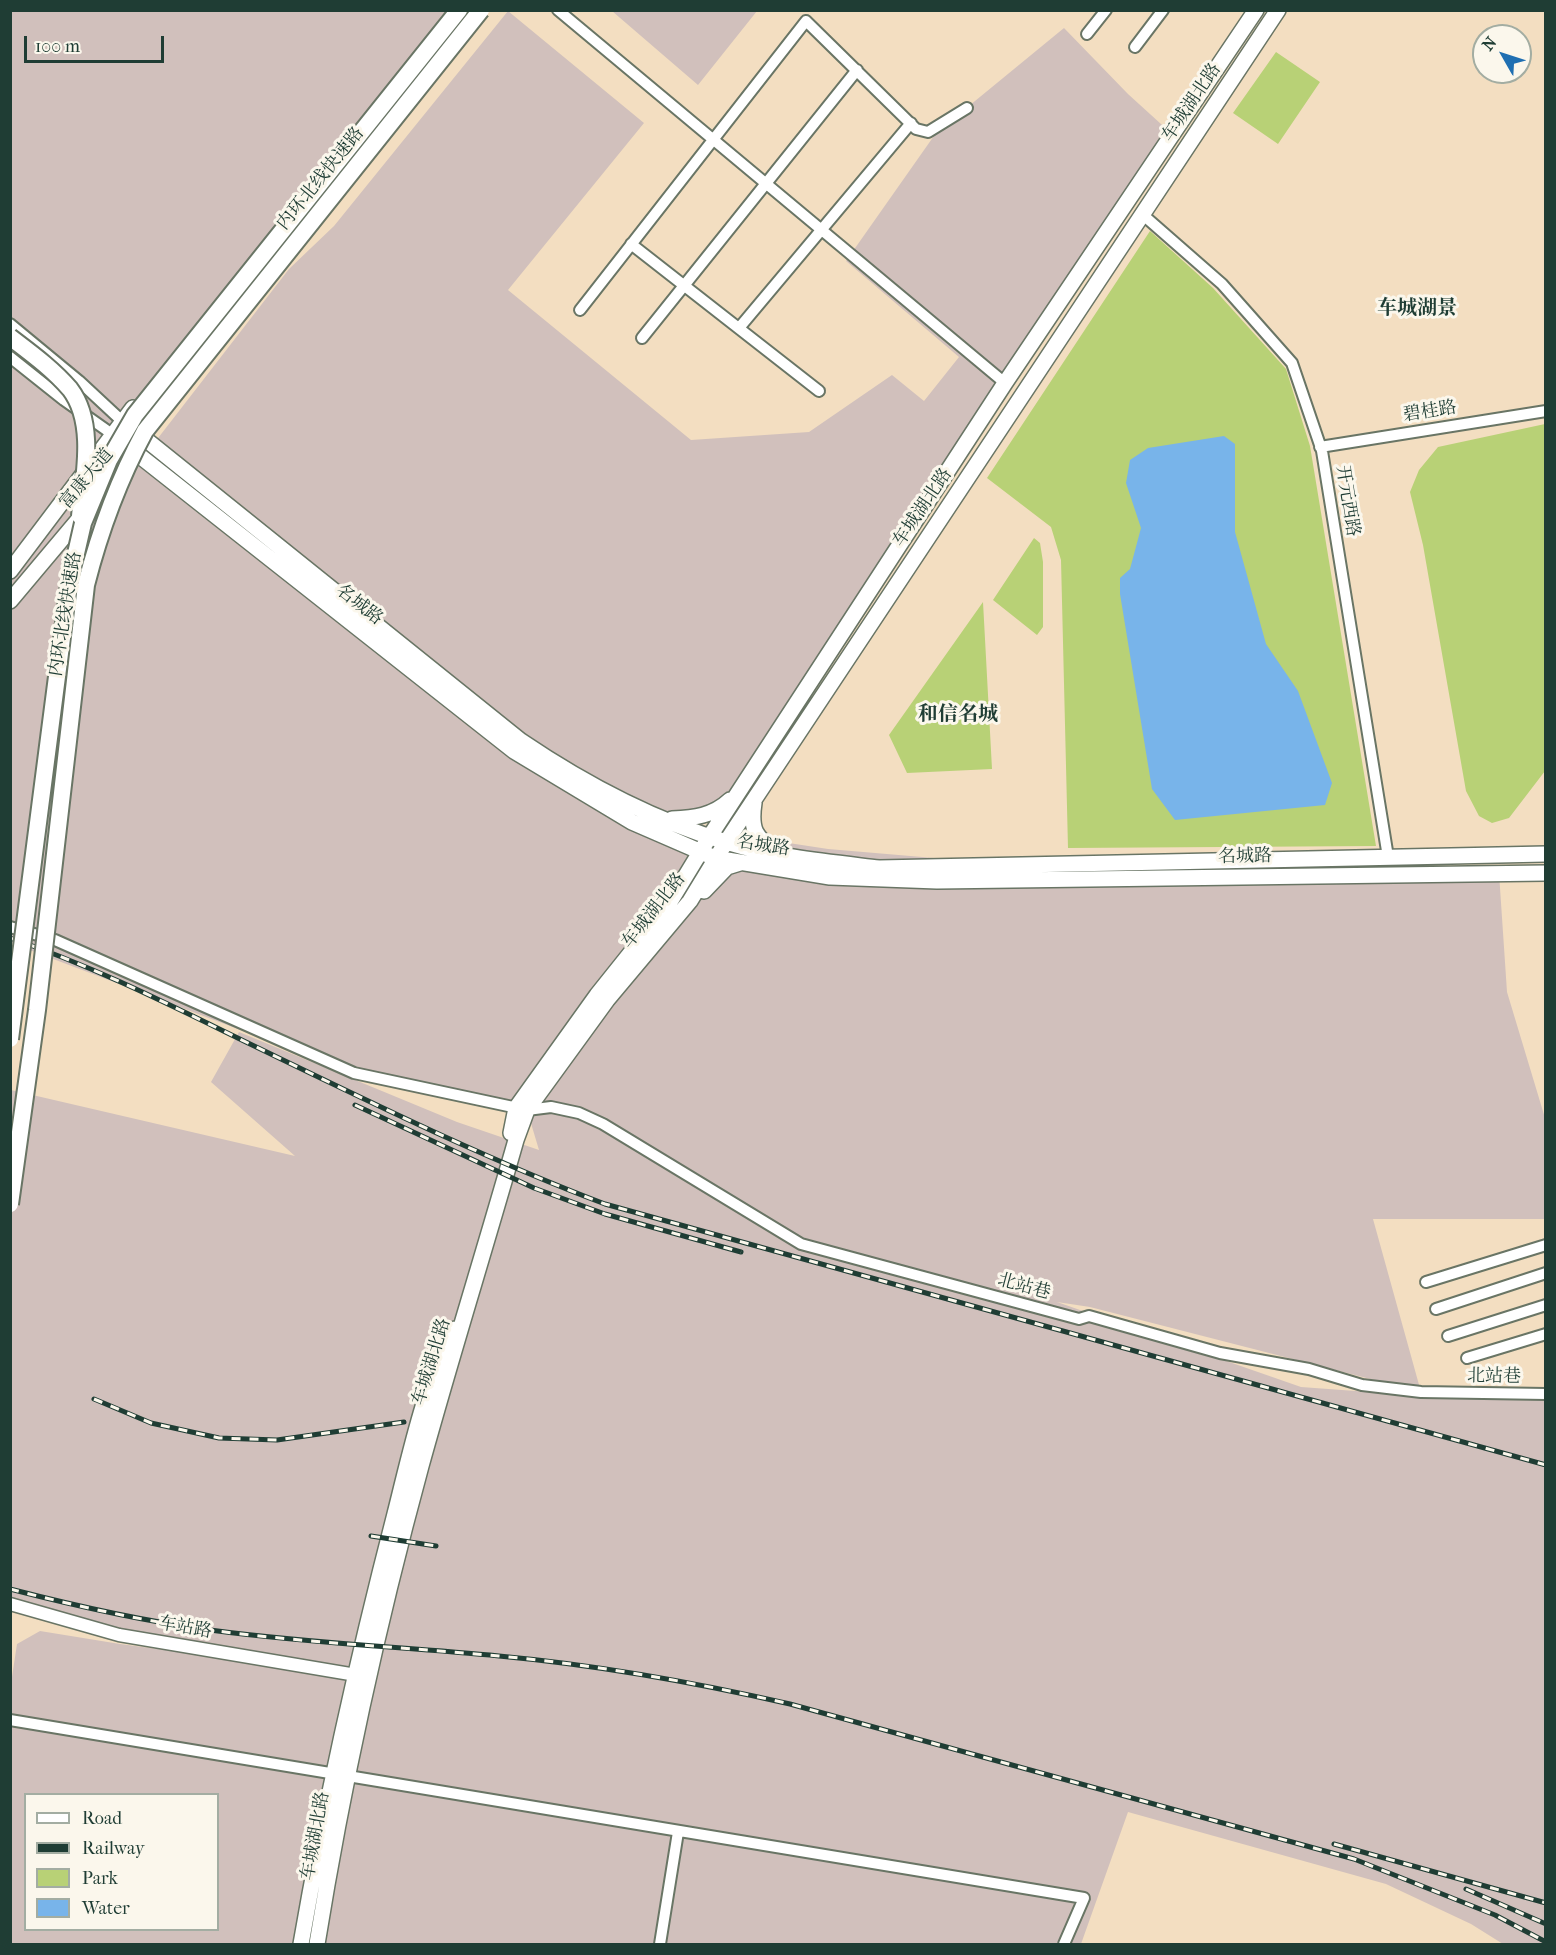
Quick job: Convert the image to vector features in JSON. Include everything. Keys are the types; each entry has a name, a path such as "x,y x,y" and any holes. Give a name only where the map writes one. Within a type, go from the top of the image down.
{"highway":[{"name":"内环北线快速路","path":"10,1039 69,584 83,523 100,481 135,415 459,10"},
{"name":"内环北线快速路","path":"10,1204 37,1010 86,585 100,529 122,475 146,431 481,10"},
{"path":"10,337 59,378 71,391 81,413 86,435 75,555"}],"main road":[{"name":"车城湖北路","path":"317,1944 339,1776 372,1603 407,1467 442,1351 457,1325 510,1139 522,1109 597,995 665,910 699,852 1005,383 1256,10"},
{"name":"车城湖北路","path":"301,1944 339,1776 421,1467 516,1140 522,1109 607,1000 690,901 715,858 1278,10"},
{"name":"富康大道","path":"10,571 112,434 170,362"},
{"name":"富康大道","path":"10,601 192,381"},
{"name":"名城路","path":"122,421 521,741 570,774 668,820 726,842 776,853 879,867 1545,854"},
{"name":"名城路","path":"112,434 514,751 632,822 715,858 830,877 937,881 1545,873"},
{"path":"668,820 699,818 721,809 738,792"},
{"path":"754,800 751,822 762,842 776,853"},
{"path":"666,838 679,847 684,862 684,878"},
{"path":"607,1000 616,998 714,878 727,867 742,863"}],"street":[{"path":"558,10 1005,383"},
{"path":"1087,34 1106,10"},
{"path":"1135,47 1163,10"},
{"path":"580,310 806,21 916,129 928,132 967,108"},
{"path":"642,338 857,70"},
{"path":"739,328 911,123"},
{"name":"开元西路","path":"1142,214 1222,284 1292,363 1320,447 1388,857"},
{"path":"632,244 819,391"},
{"path":"10,324 79,381 122,421"},
{"path":"10,357 112,434"},
{"name":"碧桂路","path":"1320,447 1545,411"},
{"name":"北站巷","path":"10,927 55,940 354,1072 522,1109 551,1107 579,1113 603,1124 801,1244 1079,1319 1089,1316 1220,1353 1309,1369 1362,1384 1421,1392 1545,1394"},
{"path":"1426,1282 1545,1245"},
{"path":"1436,1309 1545,1273"},
{"path":"1448,1336 1545,1305"},
{"path":"1467,1358 1545,1334"},
{"name":"车站路","path":"10,1604 119,1635 357,1675"},
{"path":"10,1720 1084,1898 1065,1944"},
{"path":"660,1944 678,1832"}],"shaded area":[{"path":"11,11 450,11 112,434 402,643 155,442 289,269 334,226 508,11 644,123 508,290 691,440 809,432 892,375 924,401 959,357 846,261 936,133 1064,28 1128,94 1172,134 721,809 678,814 723,833 828,849 1028,866 1499,873 1507,992 1545,1118 1545,1219 1373,1219 1421,1392 1090,1307 1057,1302 1301,1387 1410,1395 1545,1396 1545,1944 1503,1944 1471,1924 1386,1884 1128,1812 1081,1944 11,1944 10,1690 17,1644 40,1631 332,1672 119,1635 11,1602 11,1090 295,1156 211,1082 239,1032 457,1122 539,1150 527,1110 354,1073 11,943"},
{"path":"612,11 757,11 698,85"}],"green space":[{"path":"1276,52 1320,82 1278,144 1233,113"},
{"path":"1150,231 1213,288 1286,369 1310,446 1376,846 1068,848 1061,560 1051,527 987,478"},
{"path":"1545,424 1545,771 1509,818 1492,823 1479,816 1466,791 1423,545 1410,492 1419,470 1438,447"},
{"path":"1034,538 1040,543 1043,562 1043,627 1037,635 993,600"},
{"path":"983,602 992,769 907,773 889,735"}],"water":[{"path":"1224,436 1235,444 1235,532 1266,644 1298,691 1332,783 1325,805 1175,820 1152,789 1120,594 1120,578 1130,569 1141,528 1126,483 1130,460 1148,448"}],"railway":[{"path":"10,938 131,987 425,1128 605,1204 1546,1465"},
{"path":"355,1105 534,1188 605,1214 741,1252"},
{"path":"94,1399 151,1423 219,1438 277,1440 404,1422"},
{"path":"371,1536 436,1546"},
{"path":"10,1589 110,1612 185,1626 282,1638 572,1664 717,1688 790,1704 1354,1859 1495,1915 1546,1942"},
{"path":"1334,1844 1546,1903"},
{"path":"1466,1889 1546,1924"}],"district":[{"name":"车城湖景","path":"1417,309"},
{"name":"和信名城","path":"958,715"}]}
